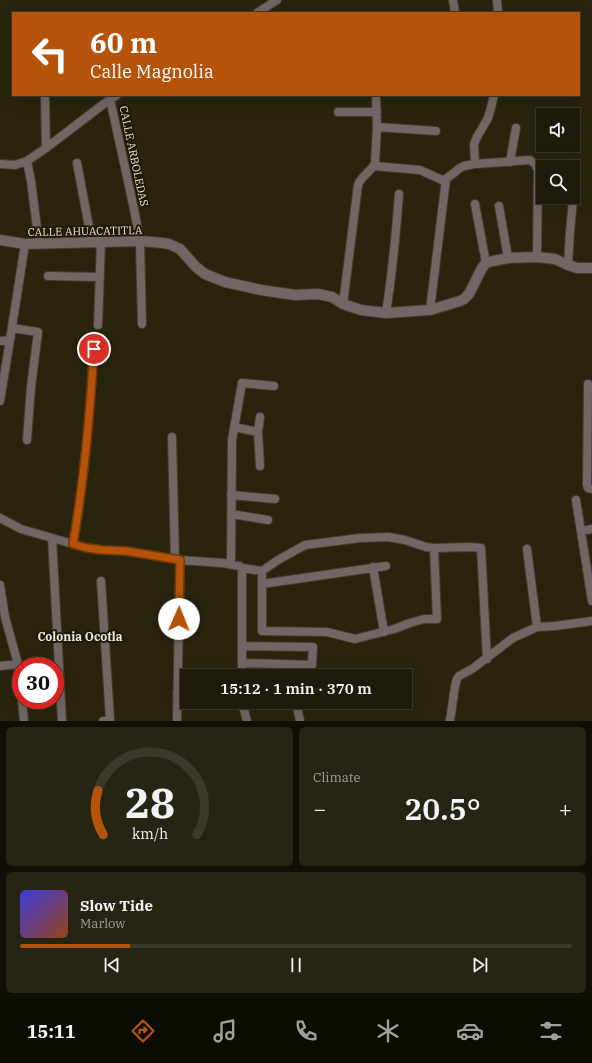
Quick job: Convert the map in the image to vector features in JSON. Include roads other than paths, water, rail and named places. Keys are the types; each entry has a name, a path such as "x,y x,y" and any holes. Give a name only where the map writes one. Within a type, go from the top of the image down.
{"street":[{"path":"259,12 277,0"},
{"path":"453,0 455,12"},
{"path":"497,0 498,12"},
{"path":"45,96 46,148"},
{"path":"376,96 376,159 374,166 362,178 358,185 343,304 361,310 386,313 430,310 464,299 469,294 486,263 508,258 537,256 555,259 577,268 592,268"},
{"path":"475,164 474,144 488,118 494,96"},
{"path":"0,164 15,165 27,161 114,97"},
{"name":"CALLE ARBOLEDAS","path":"114,97 140,242 142,324"},
{"path":"338,112 377,112"},
{"path":"377,127 436,131"},
{"path":"510,162 516,128"},
{"path":"374,166 420,170 442,180 446,179 460,168 475,164 530,160 535,164 538,170 537,256"},
{"path":"27,161 39,244"},
{"path":"77,163 96,242 100,277 98,325"},
{"path":"430,310 446,179"},
{"path":"386,313 396,237 399,194"},
{"path":"475,204 486,263"},
{"path":"568,265 573,204"},
{"path":"499,206 508,258"},
{"name":"CALLE AHUACATITLA","path":"0,240 25,244 140,242 169,244 180,249 196,267 220,281 289,295 318,294 332,297 343,304"},
{"path":"0,401 25,244"},
{"path":"48,276 100,277"},
{"path":"12,328 38,332 31,387 27,440"},
{"path":"73,544 78,518 92,389 94,336"},
{"path":"0,341 10,340"},
{"path":"231,564 232,440 242,383 274,386"},
{"path":"588,384 589,487"},
{"path":"260,417 258,432 260,466"},
{"path":"234,427 258,432"},
{"path":"172,437 178,560 177,721"},
{"path":"231,495 275,499"},
{"path":"576,500 592,601"},
{"path":"231,514 268,520"},
{"path":"0,518 21,529 87,548 126,551 178,560 231,564 242,568 262,571 305,545 360,538 388,537 434,548 481,548 487,659"},
{"path":"581,531 592,530"},
{"path":"52,538 62,721"},
{"path":"262,571 262,631 327,632 355,639 384,632 410,622 424,619 437,619 434,548"},
{"path":"527,548 537,627"},
{"path":"262,584 386,566"},
{"path":"373,567 384,632"},
{"path":"242,568 242,669"},
{"path":"101,581 110,719 103,721"},
{"path":"0,585 5,617 16,657"},
{"path":"450,721 456,680 459,676 487,659 513,638 537,627 592,621"},
{"path":"242,646 313,647 312,665 242,664"},
{"path":"0,666 12,665"},
{"path":"23,709 24,721"},
{"path":"244,709 247,721"},
{"path":"297,709 300,721"}],"district":[{"name":"Colonia Ocotla","path":"80,637"}]}
